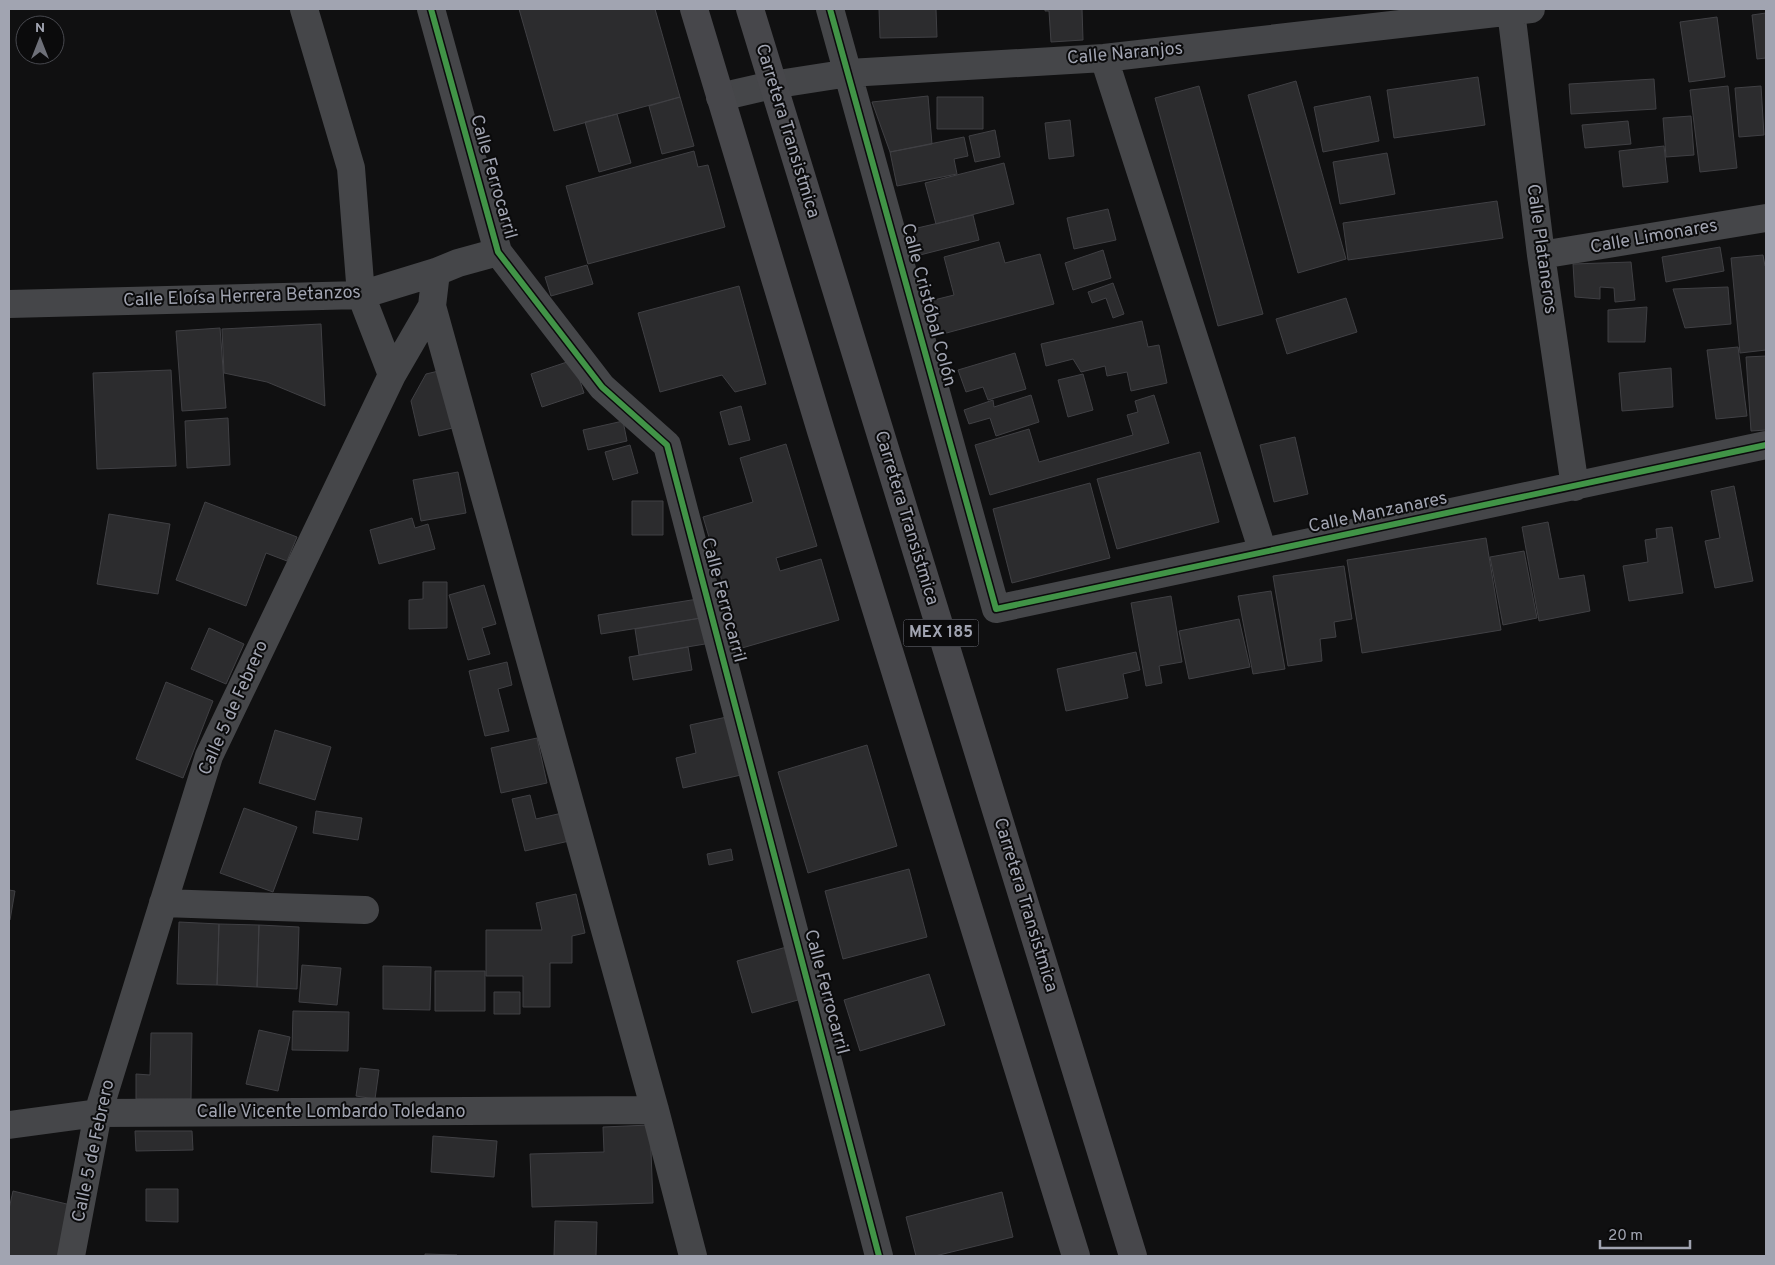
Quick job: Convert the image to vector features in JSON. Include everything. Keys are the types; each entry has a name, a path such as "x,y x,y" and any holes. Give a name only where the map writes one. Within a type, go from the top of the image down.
{"main road":[{"name":"MEX 185","path":"694,9 824,441 1076,1256"},
{"name":"Carretera Transistmica","path":"750,9 1133,1256"}],"street":[{"path":"304,9 351,168 361,295 392,375"},
{"name":"Calle Ferrocarril","path":"431,9 498,252 602,387 667,445 879,1256"},
{"name":"Calle Cristóbal Colón","path":"830,9 996,609"},
{"name":"Calle Naranjos","path":"720,97 772,85 849,73 1104,58 1521,10"},
{"name":"Calle Plataneros","path":"1521,10 1541,255 1575,487"},
{"path":"1104,58 1263,552"},
{"name":"Calle Limonares","path":"1541,255 1766,218"},
{"name":"Calle Eloísa Herrera Betanzos","path":"9,304 361,295 498,252"},
{"name":"Calle 5 de Febrero","path":"71,1256 98,1113 209,756 392,375 432,306 436,272"},
{"path":"432,306 655,1110 693,1256"},
{"name":"Calle Manzanares","path":"996,609 1766,445"},
{"path":"163,903 365,910"},
{"name":"Calle Vicente Lombardo Toledano","path":"9,1125 98,1113 655,1110"}],"building":[{"path":"519,9 655,9 680,97 554,131"},
{"path":"879,9 936,9 937,37 880,38"},
{"path":"1045,9 1082,9 1083,40 1051,42 1049,11 1045,11"},
{"path":"1766,13 1766,58 1757,59 1752,15"},
{"path":"1717,17 1725,77 1689,82 1680,22"},
{"path":"1478,77 1485,125 1394,138 1387,90"},
{"path":"1654,79 1656,109 1571,114 1569,84"},
{"path":"1296,81 1346,259 1298,273 1248,95"},
{"path":"1199,86 1263,314 1218,326 1155,98"},
{"path":"1728,86 1737,168 1700,172 1690,90"},
{"path":"1761,86 1764,135 1739,137 1735,88"},
{"path":"928,96 932,144 890,152 872,102"},
{"path":"1370,96 1379,141 1323,152 1314,107"},
{"path":"680,97 694,146 662,154 649,106"},
{"path":"937,97 983,97 983,129 937,129"},
{"path":"617,114 631,163 599,172 585,122"},
{"path":"1691,116 1694,155 1666,157 1663,118"},
{"path":"1070,120 1074,156 1049,159 1045,123"},
{"path":"1628,121 1631,144 1585,148 1582,125"},
{"path":"995,130 1000,157 975,162 969,136"},
{"path":"964,137 968,156 954,159 957,174 897,186 890,152"},
{"path":"1664,146 1668,182 1623,187 1619,151"},
{"path":"694,151 698,167 708,165 725,227 588,264 566,186"},
{"path":"1387,153 1395,194 1340,204 1333,162"},
{"path":"1004,163 1014,204 936,224 925,183"},
{"path":"1497,201 1503,238 1348,260 1343,223"},
{"path":"1108,209 1116,240 1074,249 1067,218"},
{"path":"973,215 979,240 920,255 913,229"},
{"path":"999,242 1005,263 1040,254 1054,304 939,335 930,301 954,295 944,257"},
{"path":"1720,247 1724,271 1666,282 1662,257"},
{"path":"1103,250 1111,278 1073,290 1065,263"},
{"path":"1763,255 1766,266 1766,350 1740,353 1731,258"},
{"path":"1631,262 1635,300 1615,302 1614,288 1600,287 1600,299 1575,297 1573,264"},
{"path":"587,265 593,284 551,296 545,277"},
{"path":"1113,283 1124,314 1113,318 1106,298 1092,303 1088,292"},
{"path":"739,286 766,384 735,392 722,375 660,392 638,313"},
{"path":"1728,287 1731,324 1685,328 1673,289"},
{"path":"1346,298 1357,332 1287,354 1276,319"},
{"path":"1647,307 1645,342 1608,342 1608,310"},
{"path":"1142,321 1148,347 1159,345 1167,383 1131,391 1127,372 1107,376 1105,366 1081,372 1073,359 1046,366 1041,344"},
{"path":"321,324 325,406 267,382 224,373 222,329"},
{"path":"220,328 226,408 182,411 176,331"},
{"path":"1738,347 1747,416 1716,419 1707,350"},
{"path":"1015,353 1026,389 988,400 983,387 966,392 958,370"},
{"path":"1766,356 1766,430 1751,431 1746,357"},
{"path":"573,360 584,393 542,407 531,374"},
{"path":"1671,368 1673,407 1622,411 1619,373"},
{"path":"447,369 461,426 419,436 411,401 426,374"},
{"path":"171,370 176,466 97,469 93,373"},
{"path":"1083,374 1093,410 1068,417 1058,380"},
{"path":"1031,395 1039,422 996,436 990,418 969,424 964,410 993,400 994,407"},
{"path":"1154,395 1169,443 990,495 975,445 1029,429 1039,462 1133,435 1127,415 1138,412 1135,401"},
{"path":"741,406 750,440 729,445 720,412"},
{"path":"228,418 230,465 187,468 185,421"},
{"path":"623,421 627,441 588,450 583,430"},
{"path":"1295,437 1308,494 1274,502 1260,445"},
{"path":"786,444 817,546 776,558 780,571 821,559 839,620 742,648 703,517 753,502 740,458"},
{"path":"630,445 638,473 613,480 605,452"},
{"path":"1200,452 1219,522 1117,549 1097,479"},
{"path":"458,472 466,513 421,521 413,480"},
{"path":"1090,483 1110,558 1012,583 993,509"},
{"path":"1734,486 1753,581 1715,588 1705,541 1720,538 1711,491"},
{"path":"632,501 663,501 663,535 632,535"},
{"path":"205,502 297,537 287,561 266,553 246,606 176,580"},
{"path":"109,514 170,524 158,594 97,584"},
{"path":"412,518 415,528 428,524 435,549 379,564 370,530"},
{"path":"1548,522 1559,579 1584,575 1590,611 1539,621 1522,527"},
{"path":"1672,527 1683,593 1629,601 1623,566 1648,562 1645,540 1657,538 1656,529"},
{"path":"1486,538 1501,630 1362,653 1347,560"},
{"path":"1524,551 1537,618 1503,625 1490,557"},
{"path":"1344,566 1352,619 1334,622 1336,637 1320,639 1322,661 1288,666 1273,576"},
{"path":"423,582 447,582 447,628 409,629 409,600 423,599"},
{"path":"484,585 496,624 482,628 490,654 468,660 449,595"},
{"path":"1271,591 1285,669 1253,674 1238,596"},
{"path":"1171,596 1182,662 1159,666 1162,683 1146,686 1131,603"},
{"path":"704,598 707,617 601,634 598,615"},
{"path":"707,617 711,643 639,655 635,629"},
{"path":"1239,619 1250,667 1189,679 1179,631"},
{"path":"209,628 244,644 226,684 191,669"},
{"path":"688,647 692,670 633,680 629,657"},
{"path":"1136,652 1140,670 1123,674 1128,698 1066,711 1057,669"},
{"path":"507,662 512,685 498,689 509,731 485,736 469,671"},
{"path":"166,682 213,701 183,778 136,759"},
{"path":"736,715 750,773 683,788 676,758 696,753 690,725"},
{"path":"275,730 331,747 315,800 259,783"},
{"path":"537,738 547,783 501,793 491,748"},
{"path":"867,745 897,846 808,873 778,772"},
{"path":"530,795 536,819 571,811 578,839 525,851 512,799"},
{"path":"244,808 297,827 273,892 220,873"},
{"path":"316,811 362,818 358,840 313,833"},
{"path":"731,849 733,860 709,865 707,854"},
{"path":"909,869 927,937 843,959 825,891"},
{"path":"9,890 15,891 10,920 9,920"},
{"path":"576,894 585,933 572,936 572,963 550,963 550,1007 523,1007 523,976 486,976 486,930 542,930 536,903"},
{"path":"179,922 219,924 217,985 177,984"},
{"path":"219,924 259,925 257,987 217,985"},
{"path":"259,925 299,927 297,989 257,987"},
{"path":"790,946 805,998 752,1013 737,961"},
{"path":"302,965 341,968 337,1005 299,1002"},
{"path":"383,966 431,967 430,1010 383,1009"},
{"path":"435,971 485,971 485,1011 435,1011"},
{"path":"929,974 945,1025 860,1051 844,1000"},
{"path":"494,992 520,992 520,1014 494,1014"},
{"path":"293,1011 349,1012 348,1051 292,1050"},
{"path":"259,1030 290,1037 278,1091 246,1084"},
{"path":"151,1033 192,1033 191,1099 136,1099 136,1074 150,1075"},
{"path":"360,1068 379,1070 375,1099 356,1096"},
{"path":"650,1125 653,1203 532,1207 530,1154 604,1152 603,1127"},
{"path":"135,1131 192,1131 193,1150 136,1151"},
{"path":"433,1136 497,1141 494,1177 431,1172"},
{"path":"146,1189 178,1189 178,1222 146,1221"},
{"path":"13,1191 79,1207 67,1256 9,1256 9,1209"},
{"path":"1002,1192 1013,1237 935,1256 916,1256 906,1217"},
{"path":"555,1221 597,1222 596,1256 554,1256"},
{"path":"425,1254 457,1255 457,1256 425,1256"}],"cycle path":[{"path":"431,9 498,252 602,387 667,445 879,1256"},
{"path":"830,9 996,609 1766,445"}]}
